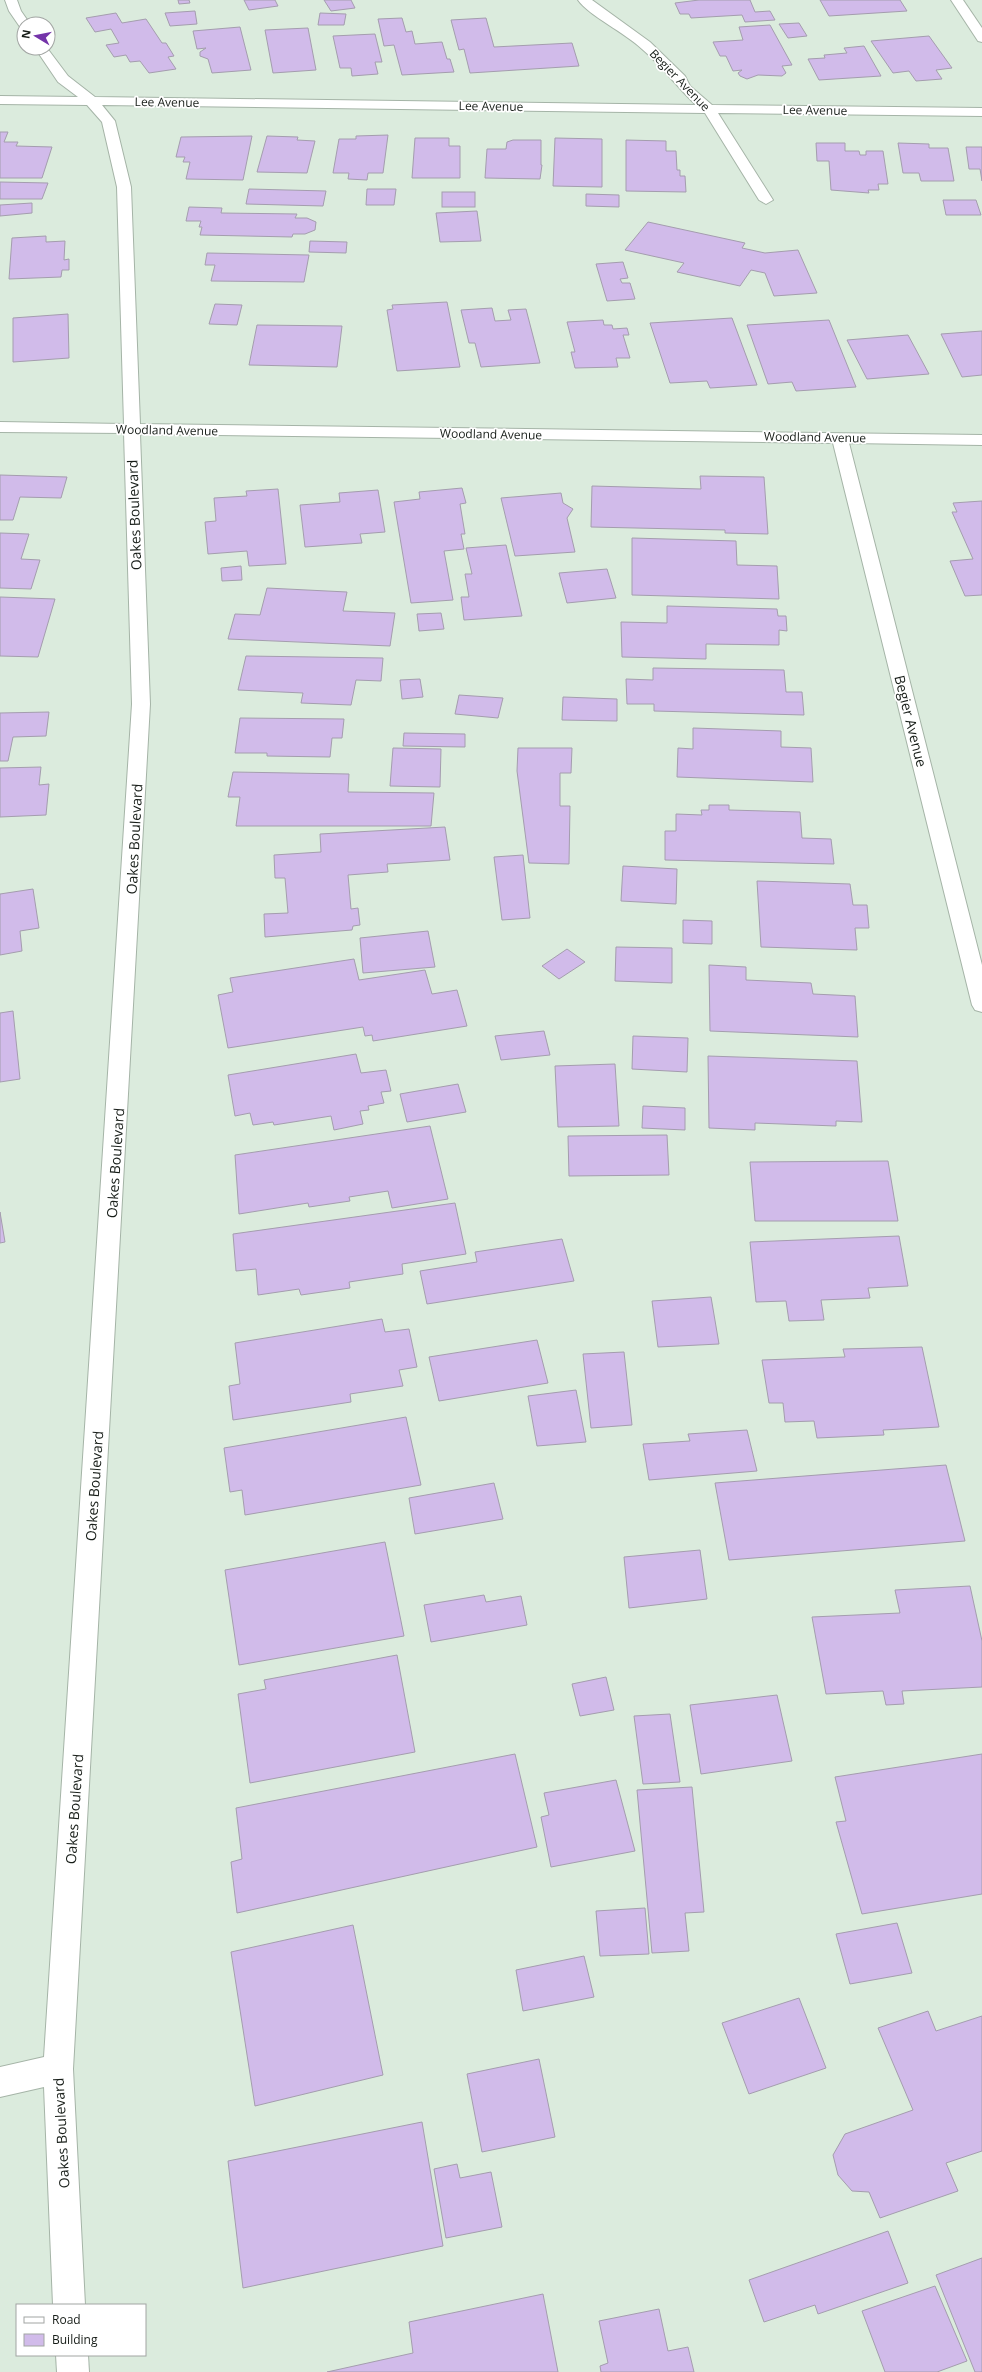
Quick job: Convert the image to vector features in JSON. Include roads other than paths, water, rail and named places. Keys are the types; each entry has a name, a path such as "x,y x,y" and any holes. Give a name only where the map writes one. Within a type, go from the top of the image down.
{"street":[{"path":"11,0 18,16"},
{"name":"Begier Avenue","path":"584,0 646,45 680,79 686,88 710,110 766,200"},
{"path":"958,0 982,38"},
{"name":"Oakes Boulevard","path":"47,56 63,79 90,100 108,121 124,187 141,704 58,2069 69,2304"},
{"name":"Lee Avenue","path":"0,100 90,100 710,110 982,112"},
{"name":"Woodland Avenue","path":"0,427 131,430 840,437 982,440"},
{"name":"Begier Avenue","path":"840,437 982,1005"},
{"path":"0,2082 58,2069"},
{"path":"72,2356 73,2372"}]}
